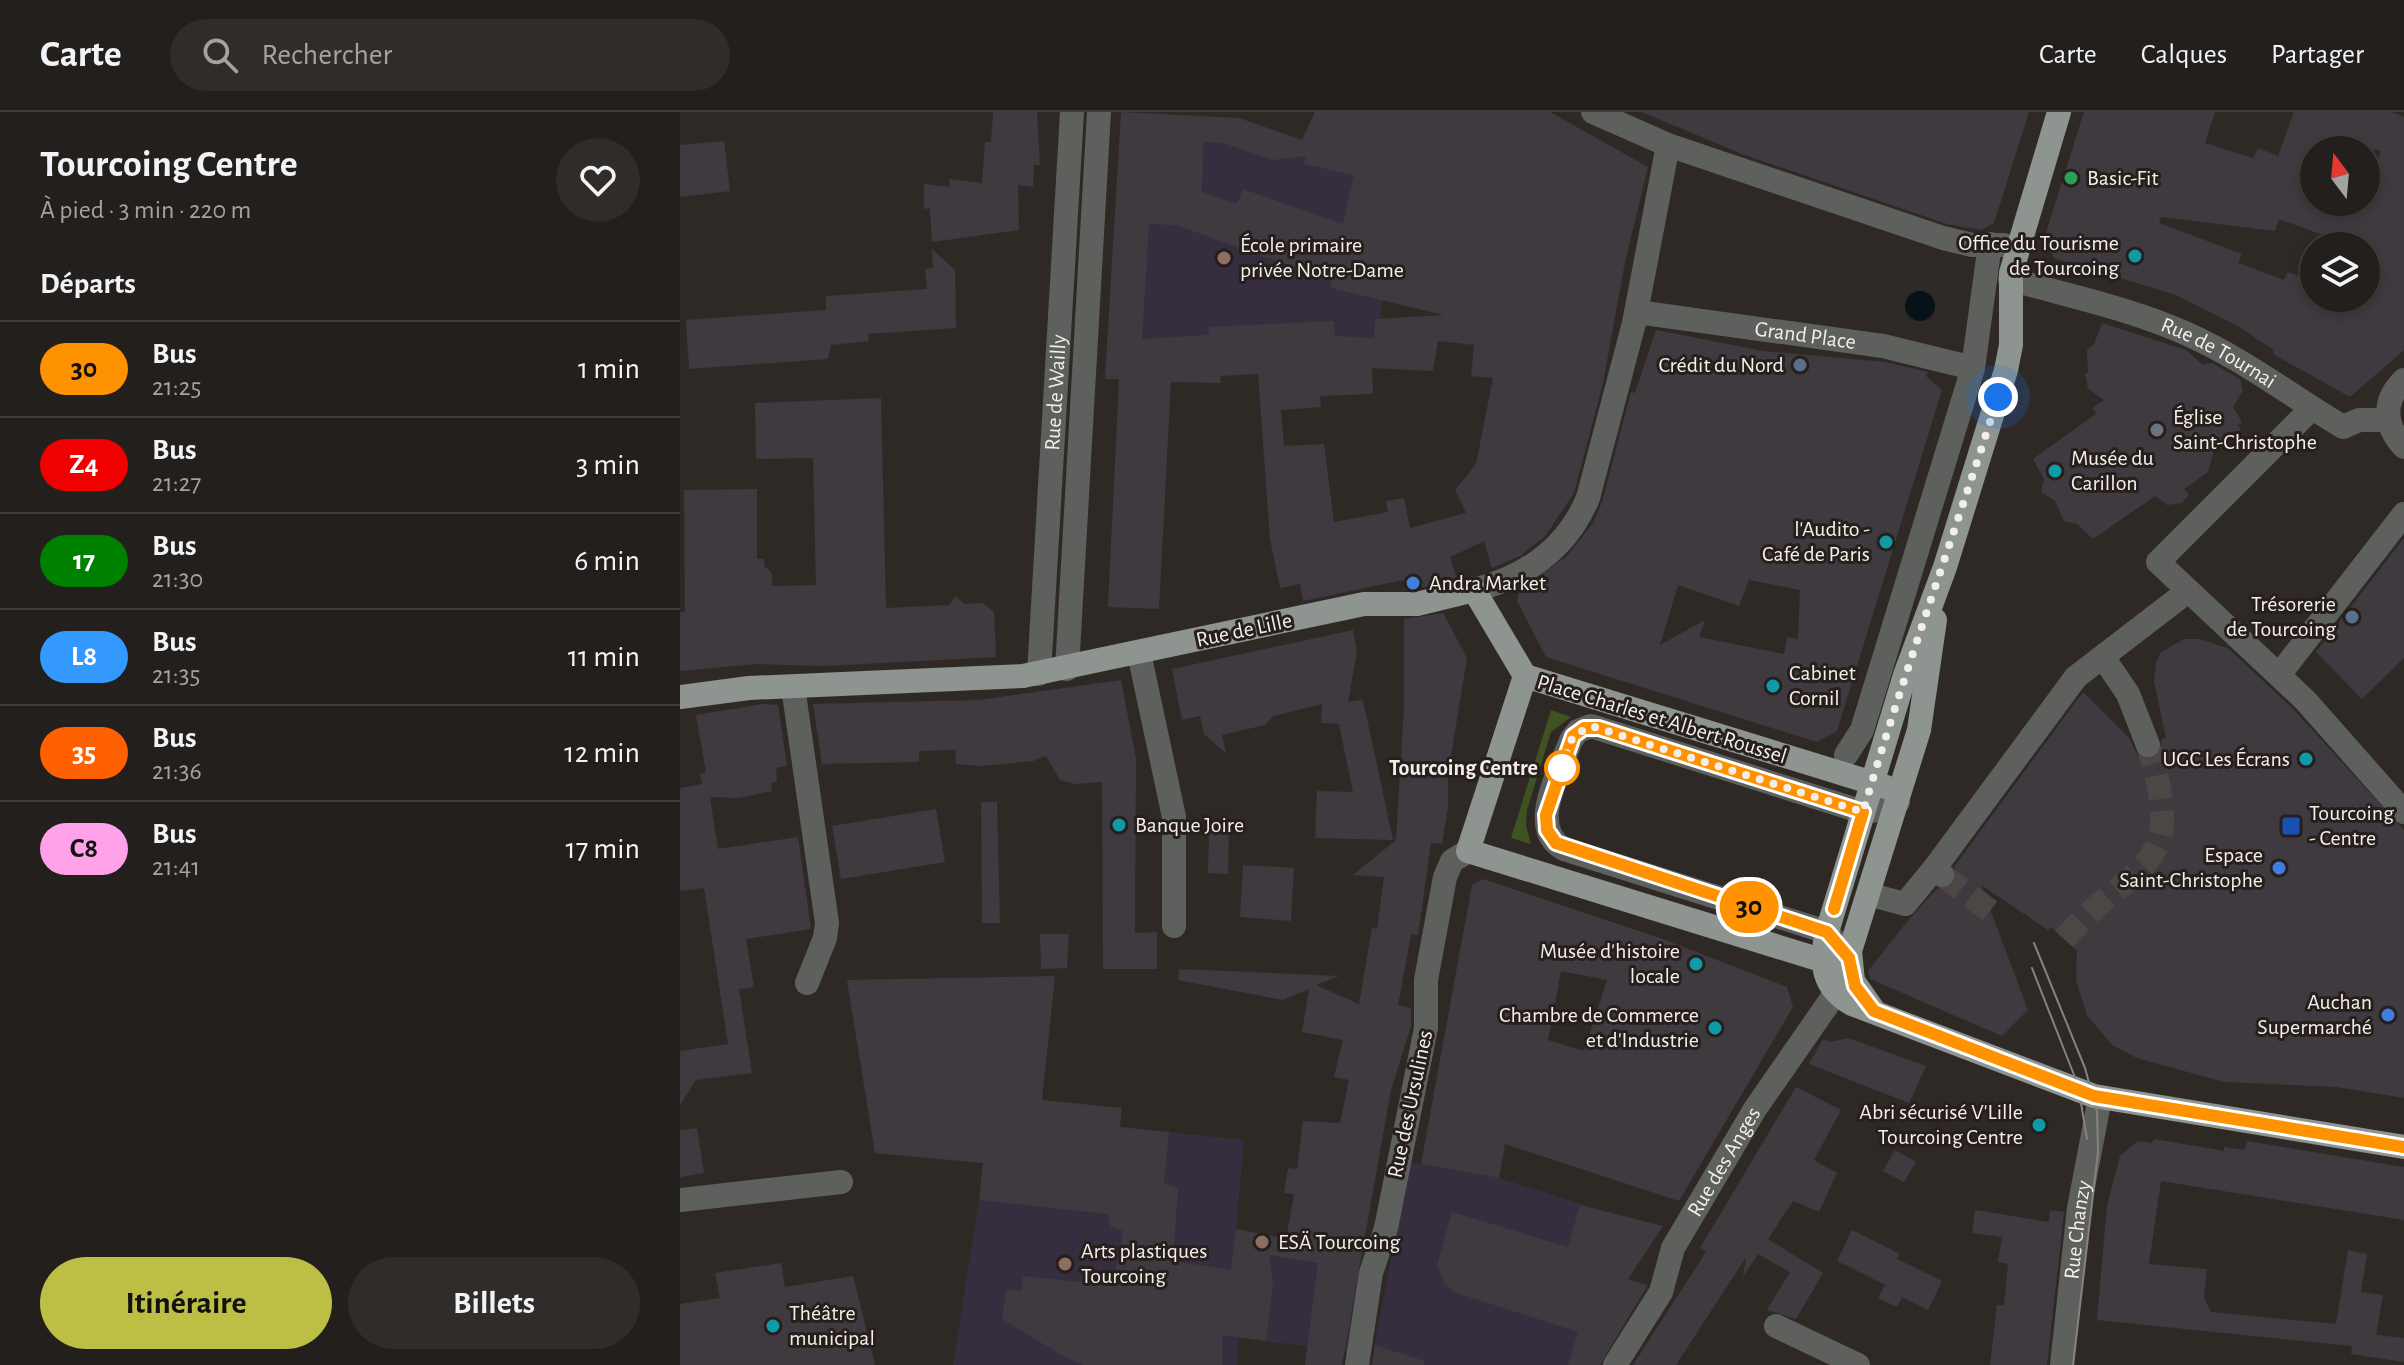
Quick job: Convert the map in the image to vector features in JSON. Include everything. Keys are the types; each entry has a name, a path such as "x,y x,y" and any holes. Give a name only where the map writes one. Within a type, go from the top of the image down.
{"main road":[{"path":"2059,112 2010,279 2009,360 1945,567 1905,675 1827,932 1822,961 1827,980 1837,994 1874,1011 2100,1098 2374,1142 2404,1144"},
{"path":"1874,1011 1855,986 1850,964 1923,710 1945,567"},
{"name":"Rue de Lille","path":"680,697 793,687 982,680 1039,674 1364,604 1417,604 1474,590"},
{"path":"1474,590 1525,676"},
{"name":"Place Charles et Albert Roussel","path":"1468,851 1525,676 1872,783 1899,797"},
{"path":"1468,851 1822,961 1850,964"}],"street":[{"name":"Rue de Wailly","path":"1039,674 1072,112"},
{"name":"Rue de Wailly","path":"1067,669 1099,112"},
{"path":"1593,112 1661,142 1943,238 1972,245 1998,245 1973,368 1862,730 1846,755"},
{"path":"1636,318 1661,142"},
{"name":"Rue de Tournai","path":"2010,279 2123,310 2185,333 2233,357 2343,427 2359,420 2388,420"},
{"name":"Grand Place","path":"1636,318 1883,346 1973,368"},
{"name":"Rue de Lille","path":"1474,590 1505,582 1526,571 1564,539 1578,521 1588,498 1636,318"},
{"path":"2404,380 2388,403 2388,420 2404,447"},
{"path":"2312,408 2158,562 2279,675 2404,812"},
{"path":"2279,675 2404,514"},
{"path":"1875,896 1905,904 1938,872 2076,677 2188,591"},
{"path":"1139,653 1174,817 1174,926"},
{"path":"2103,657 2128,694 2148,745"},
{"path":"793,687 827,923 825,938 807,983"},
{"path":"1850,964 1827,932 1564,849 1549,835 1546,815 1571,740 1578,731 1591,726 1863,812 1881,811 1899,797"},
{"name":"Rue des Ursulines","path":"1357,1365 1371,1273 1386,1228 1426,1028 1426,980 1445,877 1452,861 1468,851"},
{"name":"Rue des Anges","path":"1615,1365 1661,1292 1673,1248 1755,1109 1837,994 1850,964"},
{"name":"Rue Chanzy","path":"2062,1365 2079,1208 2100,1098"},
{"path":"680,1200 841,1182"},
{"path":"1776,1326 1858,1365"}],"shaded area":[{"name":"École primaire privée Notre-Dame","path":"1121,119 1247,126 1392,176 1386,279 1372,368 1105,379"},
{"path":"1920,291 1926,292 1934,300 1934,312 1926,320 1920,321 1914,320 1906,312 1905,306 1906,300 1914,292"},
{"name":"Arts plastiques Tourcoing","path":"982,1113 1244,1140 1236,1229 1362,1252 1347,1351 1239,1338 1237,1365 953,1365 979,1200 983,1163"},
{"path":"1409,1162 1499,1178 1600,1210 1619,1221 1628,1279 1648,1285 1598,1365 1371,1365"}],"green space":[{"path":"1551,710 1571,717 1551,732 1527,810 1526,826 1531,844 1511,838"}],"building":[{"path":"993,112 1037,112 1040,165 1034,165 1033,187 1018,185 1019,230 932,242 930,208 924,209 924,184 950,187 949,179 982,183 985,142 991,142"},
{"path":"1121,112 1239,118 1302,140 1315,112 1550,112 1648,167 1625,262 1603,383 1574,493 1546,535 1520,556 1492,568 1484,541 1450,557 1457,579 1415,589 1405,589 1403,580 1303,601 1300,584 1280,588 1270,539 1258,374 1220,376 1221,383 1171,382 1159,609 1108,607 1119,379 1105,379","holes":["1203,142 1224,143 1272,160 1306,156 1304,164 1354,175 1343,224 1243,189 1237,204 1202,192","1149,224 1176,225 1331,280 1331,288 1444,315 1375,319 1374,338 1335,336 1334,321 1209,327 1208,335 1142,339","1438,341 1474,345 1471,376 1493,378 1476,464 1455,490 1466,513 1410,528 1404,498 1386,501 1388,512 1334,522 1324,444 1284,446 1281,410 1321,407 1320,396 1373,394 1372,368 1433,371"]},
{"path":"1642,112 2029,112 1994,223 1981,230 1947,224 1742,154"},
{"path":"2084,112 2215,112 2205,143 2253,158 2258,148 2278,156 2294,112 2392,112 2404,117 2404,350 2350,397 2273,354 2274,350 2236,325 2176,295 2054,258 2044,239"},
{"path":"724,141 730,191 680,197 680,145"},
{"path":"932,249 955,270 956,328 868,334 869,341 831,345 828,359 689,369 686,320 826,310 826,296 927,289 925,269 933,268"},
{"name":"Église Saint-Christophe","path":"2102,323 2186,350 2203,365 2212,363 2240,379 2243,391 2233,407 2242,422 2238,425 2241,430 2214,450 2208,472 2184,489 2189,494 2182,503 2167,505 2155,496 2093,539 2077,524 2064,521 2055,501 2041,492 2044,479 2033,459 2096,414 2092,408 2104,400 2088,389 2085,373 2088,373 2087,350 2094,344"},
{"path":"1656,330 1763,351 1885,362 1928,372 1926,376 1942,390 1837,731 1817,742 1546,657 1517,601 1519,590 1566,557 1593,523 1602,502 1631,392 1635,393","holes":["1749,580 1800,590 1798,639 1787,637 1784,654 1699,637 1705,620 1660,645 1678,585 1739,606"]},
{"path":"881,398 886,608 949,605 956,596 964,604 983,603 994,612 996,657 824,666 757,664 680,671 680,612 685,612 684,490 757,489 757,559 764,559 764,566 772,573 772,586 816,585 813,458 756,459 755,403"},
{"path":"2404,538 2404,658 2362,699 2316,652"},
{"path":"1443,613 1467,658 1448,774 1448,808 1442,844 1431,843 1418,935 1411,934 1398,1005 1411,1008 1411,1026 1391,1090 1342,1365 1305,1365 1318,1263 1269,1255 1273,1282 1266,1341 1222,1335 1222,1365 1084,1365 1063,1356 1002,1319 1006,1290 1021,1291 1023,1276 1113,1286 1123,1231 1111,1227 1108,1214 979,1200 983,1163 875,1153 847,980 1055,976 1042,1100 1122,1108 1120,1127 1169,1132 1164,1184 1178,1188 1173,1261 1231,1270 1236,1229 1286,1239 1294,1194 1284,1193 1288,1168 1297,1169 1303,1121 1340,1123 1349,1080 1334,1077 1343,1040 1302,1032 1309,989 1283,1000 1178,980 1179,969 1339,976 1316,985 1359,1004 1372,928 1377,929 1384,877 1353,875 1396,840 1404,707 1404,619"},
{"path":"1353,630 1357,651 1348,702 1363,700 1393,840 1315,838 1317,791 1353,792 1339,724 1321,723 1322,704 1273,716 1265,725 1222,735 1226,753 1204,734 1200,716 1182,720 1172,669"},
{"name":"Espace Saint-Christophe","path":"2184,639 2200,639 2229,649 2294,710 2404,830 2404,1098 2336,1087 2224,1082 2137,1058 2112,1045 2087,1015 2076,981 2077,951 2051,927 2048,930 1981,885 2028,1010 2002,1036 1870,979 1868,971 1910,918 1937,889 1953,885 1957,876 1954,867 2083,692 2129,738 2138,756 2147,760 2159,755 2162,739 2166,738 2154,681 2156,663 2161,652"},
{"path":"1121,680 1136,759 1135,933 1157,932 1157,969 1103,969 1102,782 1075,784 1060,780 1046,756 1033,761 981,766 956,764 955,750 919,751 919,762 822,764 813,704 978,700"},
{"path":"763,704 778,705 787,766 776,768 777,781 771,784 772,791 739,798 710,797 718,849 798,837 811,929 746,939 754,987 739,989 752,1073 696,1080 680,1105 680,1051 728,1044 704,888 680,891 680,788 702,784 700,774 706,772 696,715"},
{"path":"981,802 997,802 1000,923 982,923"},
{"path":"936,809 945,862 841,879 832,826"},
{"path":"1209,831 1229,831 1228,874 1208,873"},
{"path":"1243,865 1294,868 1291,921 1240,917"},
{"path":"1483,879 1660,938 1787,987 1793,1007 1679,1201 1505,1144 1499,1178 1421,1164 1472,885","holes":["1561,971 1607,980 1584,1051 1548,1040"]},
{"path":"1040,934 1069,934 1067,968 1041,969"},
{"path":"1848,1038 1926,1066 1909,1103 1809,1064 1823,1039 1830,1042"},
{"path":"1796,1087 1841,1110 1814,1160 1837,1173 1819,1212 1793,1201 1768,1239 1823,1273 1796,1319 1767,1310 1790,1272 1758,1254 1743,1277 1746,1257 1676,1365 1633,1365 1706,1252 1700,1248"},
{"path":"697,1128 704,1173 680,1177 680,1130"},
{"path":"2154,1139 2224,1151 2224,1147 2245,1150 2247,1141 2404,1167 2404,1220 2161,1181 2149,1264 2207,1269 2204,1298 2211,1312 2336,1324 2348,1250 2367,1254 2361,1292 2383,1295 2376,1335 2404,1338 2404,1362 2351,1354 2352,1346 2097,1320 2107,1205 2120,1156 2138,1141 2152,1143"},
{"path":"1895,1150 1916,1162 1904,1182 1883,1171"},
{"path":"1580,1205 1663,1226 1628,1279 1647,1286 1600,1365 1568,1365 1578,1332 1454,1292 1444,1282 1437,1266 1452,1212 1568,1247"},
{"path":"1975,1210 2049,1222 2050,1210 2064,1212 2047,1365 1990,1365 1997,1305 2004,1305 2008,1264 1998,1262 2002,1237 1972,1233"},
{"path":"1852,1230 1900,1254 1897,1259 1942,1281 1928,1310 1902,1297 1897,1307 1878,1298 1885,1285 1837,1261"},
{"name":"Théâtre municipal","path":"781,1263 785,1287 853,1276 875,1365 680,1365 680,1304 720,1298 715,1273"},
{"path":"1375,1345 1424,1361 1424,1365 1372,1365"}],"tunnel":[{"path":"2064,939 2133,876 2148,860 2158,842 2162,819 2159,787 2148,745"},
{"path":"1942,875 1998,917"}],"tram line":[{"path":"2034,943 2085,1068 2097,1112 2098,1152 2073,1365"},
{"path":"2032,968 2078,1085 2087,1139"}],"bus line":[{"name":"30","path":"1834,909 1863,812 1599,728 1584,728 1573,736 1546,815 1545,825 1556,843 1564,849 1827,932 1834,936 1849,958 1855,986 1874,1011 2080,1093 2404,1147"}],"place":[{"name":"Basic-Fit","path":"2071,178"},
{"name":"Office du Tourisme de Tourcoing","path":"2135,256"},
{"name":"École primaire privée Notre-Dame","path":"1224,258"},
{"name":"Crédit du Nord","path":"1800,365"},
{"name":"Église Saint-Christophe","path":"2157,430"},
{"name":"Musée du Carillon","path":"2055,471"},
{"name":"l'Audito - Café de Paris","path":"1886,542"},
{"name":"Andra Market","path":"1413,583"},
{"name":"Trésorerie de Tourcoing","path":"2352,617"},
{"name":"Cabinet Cornil","path":"1773,686"},
{"name":"UGC Les Écrans","path":"2306,759"},
{"name":"Tourcoing Centre","path":"1562,768"},
{"name":"Banque Joire","path":"1119,825"},
{"name":"Tourcoing - Centre","path":"2291,826"},
{"name":"Espace Saint-Christophe","path":"2279,868"},
{"name":"Musée d'histoire locale","path":"1696,964"},
{"name":"Auchan Supermarché","path":"2388,1015"},
{"name":"Chambre de Commerce et d'Industrie","path":"1715,1028"},
{"name":"Abri sécurisé V'Lille Tourcoing Centre","path":"2039,1125"},
{"name":"ESÄ Tourcoing","path":"1262,1242"},
{"name":"Arts plastiques Tourcoing","path":"1065,1264"},
{"name":"Théâtre municipal","path":"773,1326"}],"route":[{"path":"1562,768 1559,774 1573,736 1582,728 1591,726 1863,812 1905,675 1945,567 1998,397"}]}
